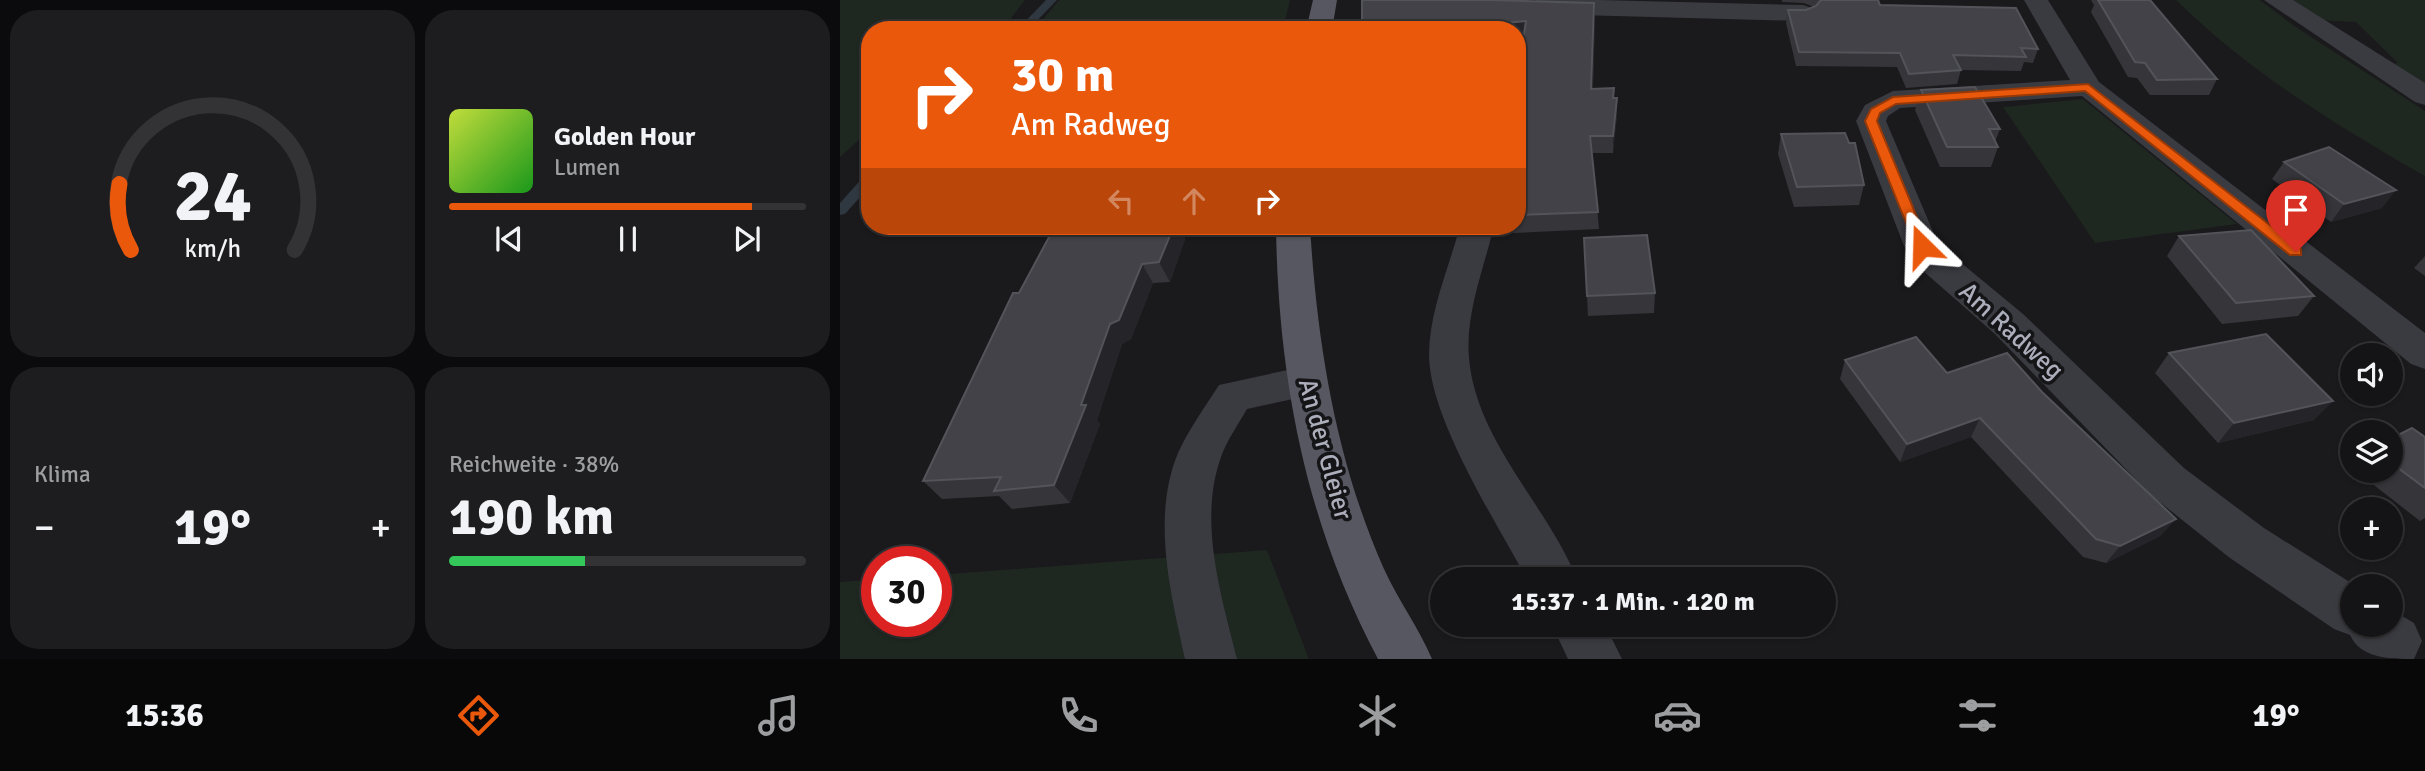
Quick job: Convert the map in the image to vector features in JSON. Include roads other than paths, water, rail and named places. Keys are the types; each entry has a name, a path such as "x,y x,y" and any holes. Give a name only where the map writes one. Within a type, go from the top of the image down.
{"main road":[{"path":"1321,21 1325,0"},
{"name":"An der Gleier","path":"1293,235 1294,293 1306,382 1337,504 1360,570 1406,659"}],"street":[{"path":"2036,0 2088,87 2425,354"},
{"path":"2276,0 2425,96"},
{"path":"1515,5 1802,13"},
{"name":"Am Radweg","path":"2088,87 1893,100 1875,111 1871,121 1922,246 1953,278 2010,324 2168,482 2247,543 2340,604"},
{"path":"1474,235 1456,297 1451,328 1449,361 1454,388 1468,423 1546,567"},
{"path":"1211,659 1193,574 1190,542 1189,492 1198,459 1234,396 1306,382"},
{"path":"1584,637 1596,659"}],"waterway":[{"path":"1031,21 1052,0"},
{"path":"840,211 861,188"}]}
